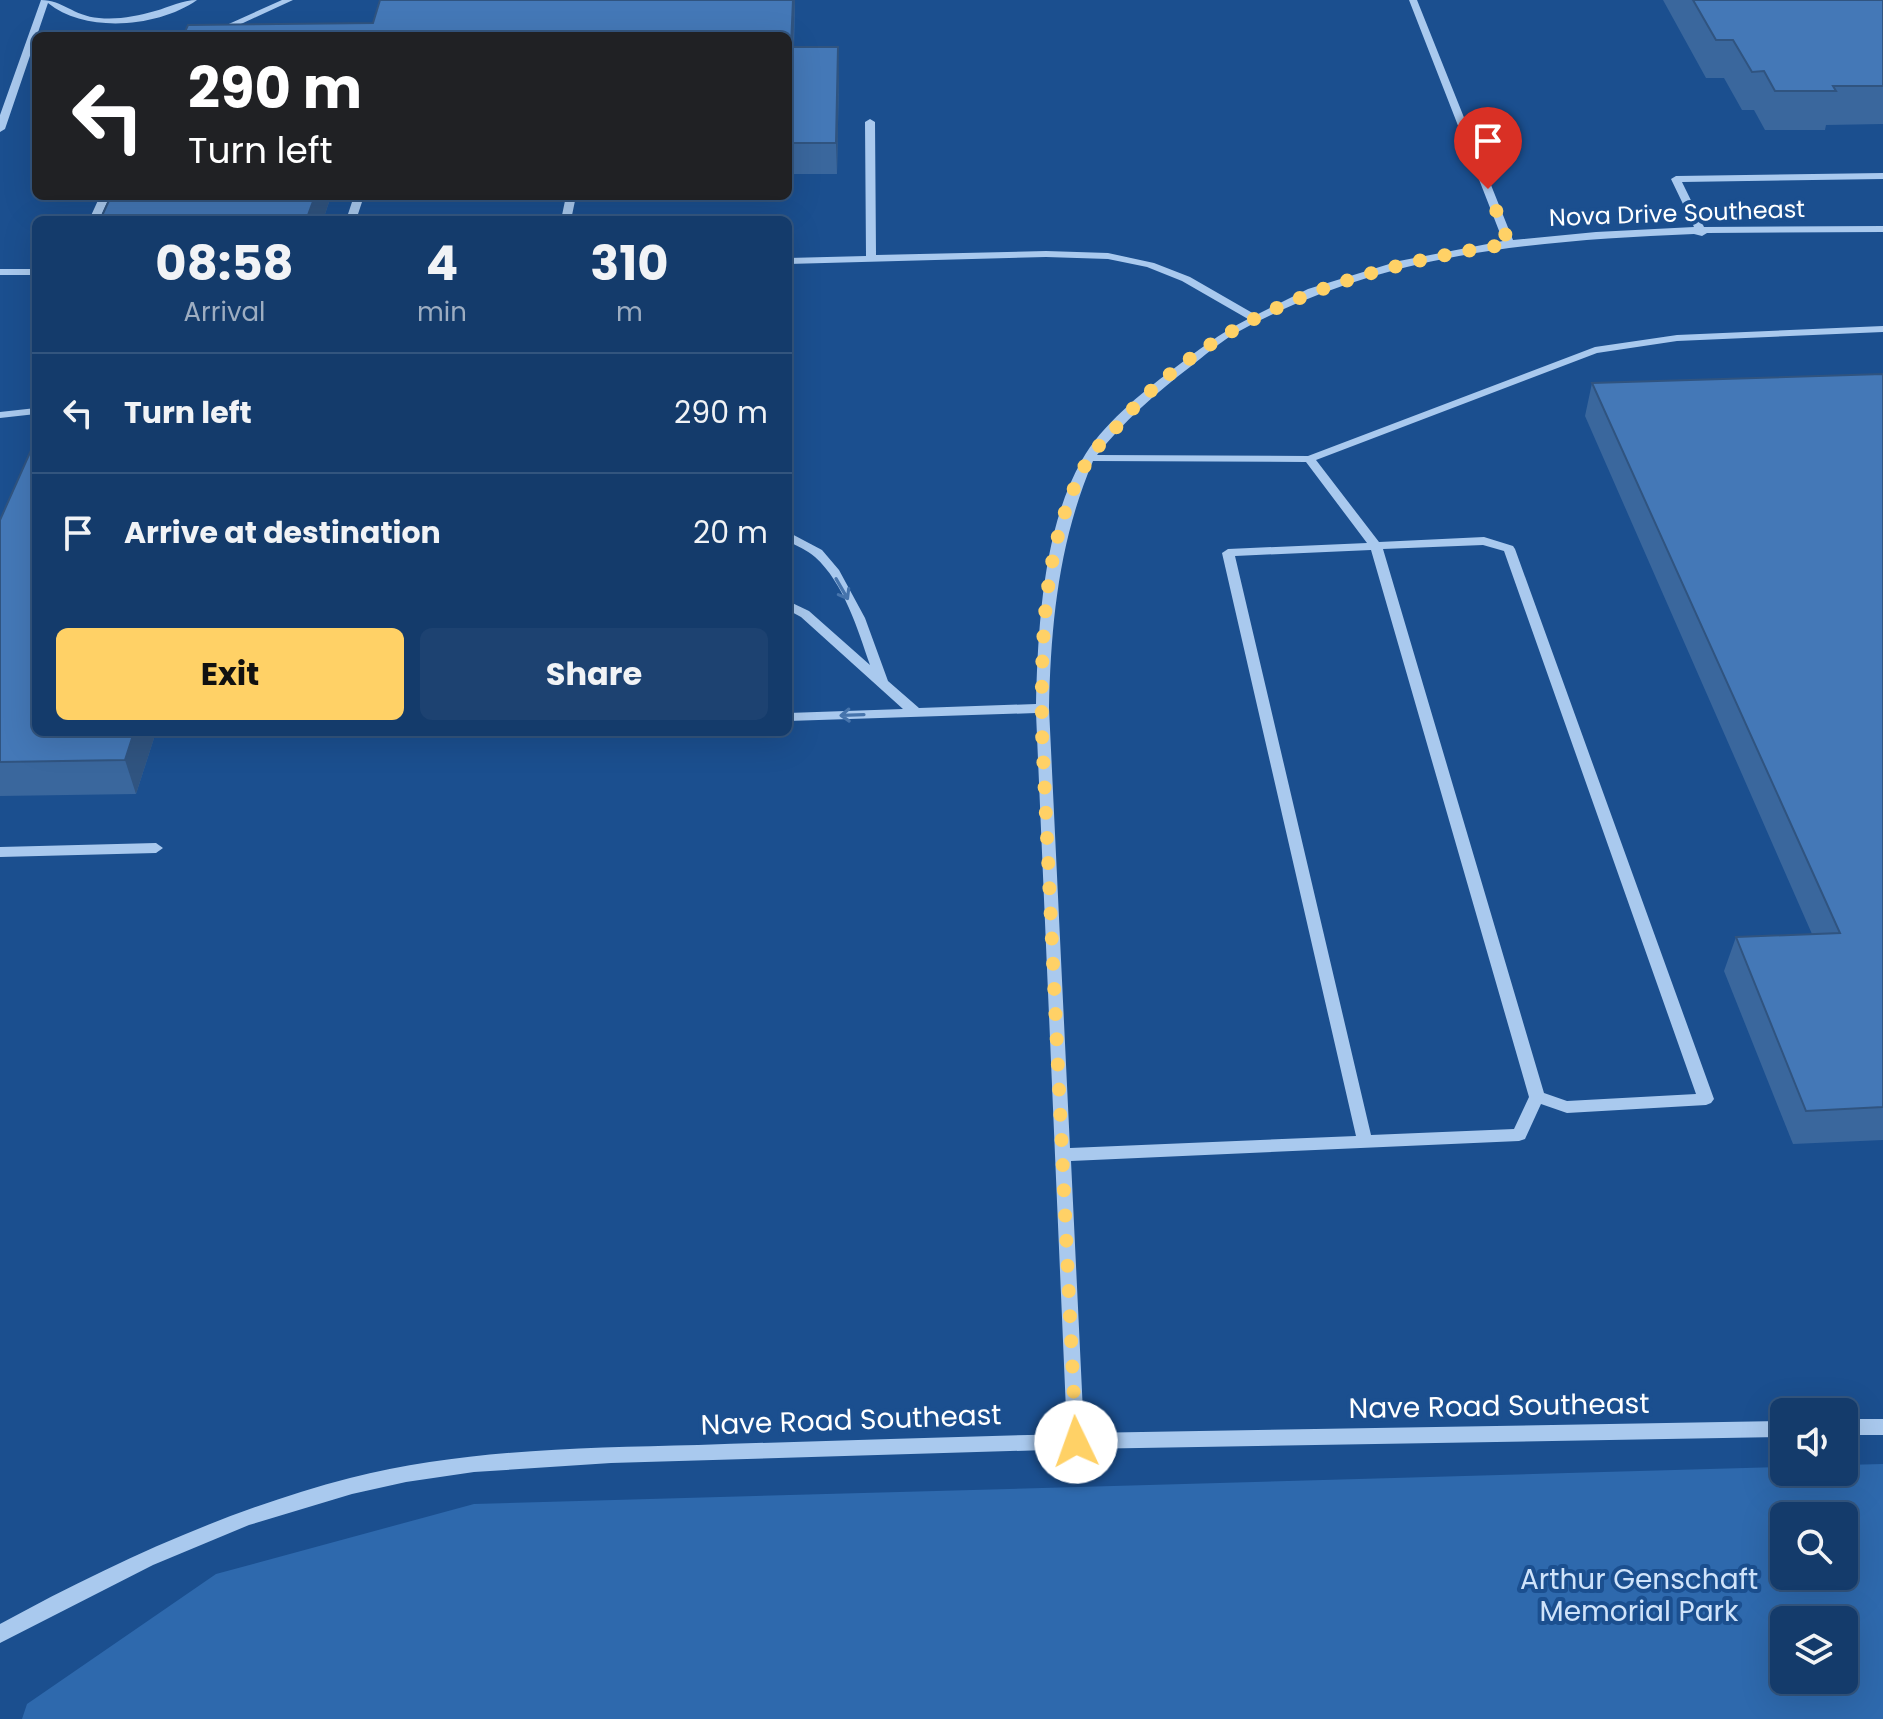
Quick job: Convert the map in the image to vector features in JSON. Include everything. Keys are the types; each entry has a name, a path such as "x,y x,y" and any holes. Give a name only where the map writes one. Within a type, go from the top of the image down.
{"street":[{"path":"35,32 47,0 65,12 96,20 149,16 193,0"},
{"path":"216,32 289,0"},
{"path":"1413,0 1509,244"},
{"path":"0,129 32,41"},
{"path":"870,122 871,257"},
{"path":"1702,233 1676,179 1883,176"},
{"name":"Nova Drive Southeast","path":"1076,1442 1042,708 1043,642 1057,539 1089,458 1136,404 1200,351 1254,318 1364,274 1458,251 1509,244 1702,233 1883,229"},
{"path":"792,261 1046,254 1128,260 1204,287 1254,318"},
{"path":"0,272 32,272"},
{"path":"1089,458 1309,459 1595,350 1677,338 1883,329"},
{"path":"0,415 32,411"},
{"path":"1062,1155 1519,1135 1537,1097 1376,546 1309,459"},
{"path":"792,538 810,547 825,560 867,632 882,682"},
{"path":"1365,1142 1228,553 1484,541 1509,549 1706,1099 1567,1107 1537,1097"},
{"path":"792,607 805,614 916,713"},
{"path":"792,717 1042,708"},
{"path":"0,852 156,848"},
{"path":"1858,1427 1883,1427"},
{"name":"Nave Road Southeast","path":"0,1634 74,1592 174,1546 259,1514 330,1492 406,1475 569,1457 1076,1442 1770,1429"}],"green space":[{"name":"Arthur Genschaft Memorial Park","path":"1883,1464 1883,1719 22,1719 27,1704 216,1574 474,1504 1770,1467 1770,1486 1858,1486 1858,1465"}],"building":[{"path":"380,0 793,0 792,32 185,32 188,25 373,23"},
{"path":"1693,0 1883,0 1883,86 1833,86 1836,91 1775,91 1764,71 1752,72 1733,40 1716,40"},
{"path":"792,47 838,47 836,143 792,143"},
{"path":"109,200 314,200 308,215 102,216"},
{"path":"1883,374 1883,1107 1806,1111 1736,937 1840,933 1592,383"},
{"path":"32,448 32,736 133,736 125,760 0,762 0,520"}],"route":[{"path":"1076,1442 1042,733 1043,642 1057,539 1089,458 1136,404 1167,376 1200,351 1254,318 1319,290 1410,262 1509,244 1488,189"}]}
